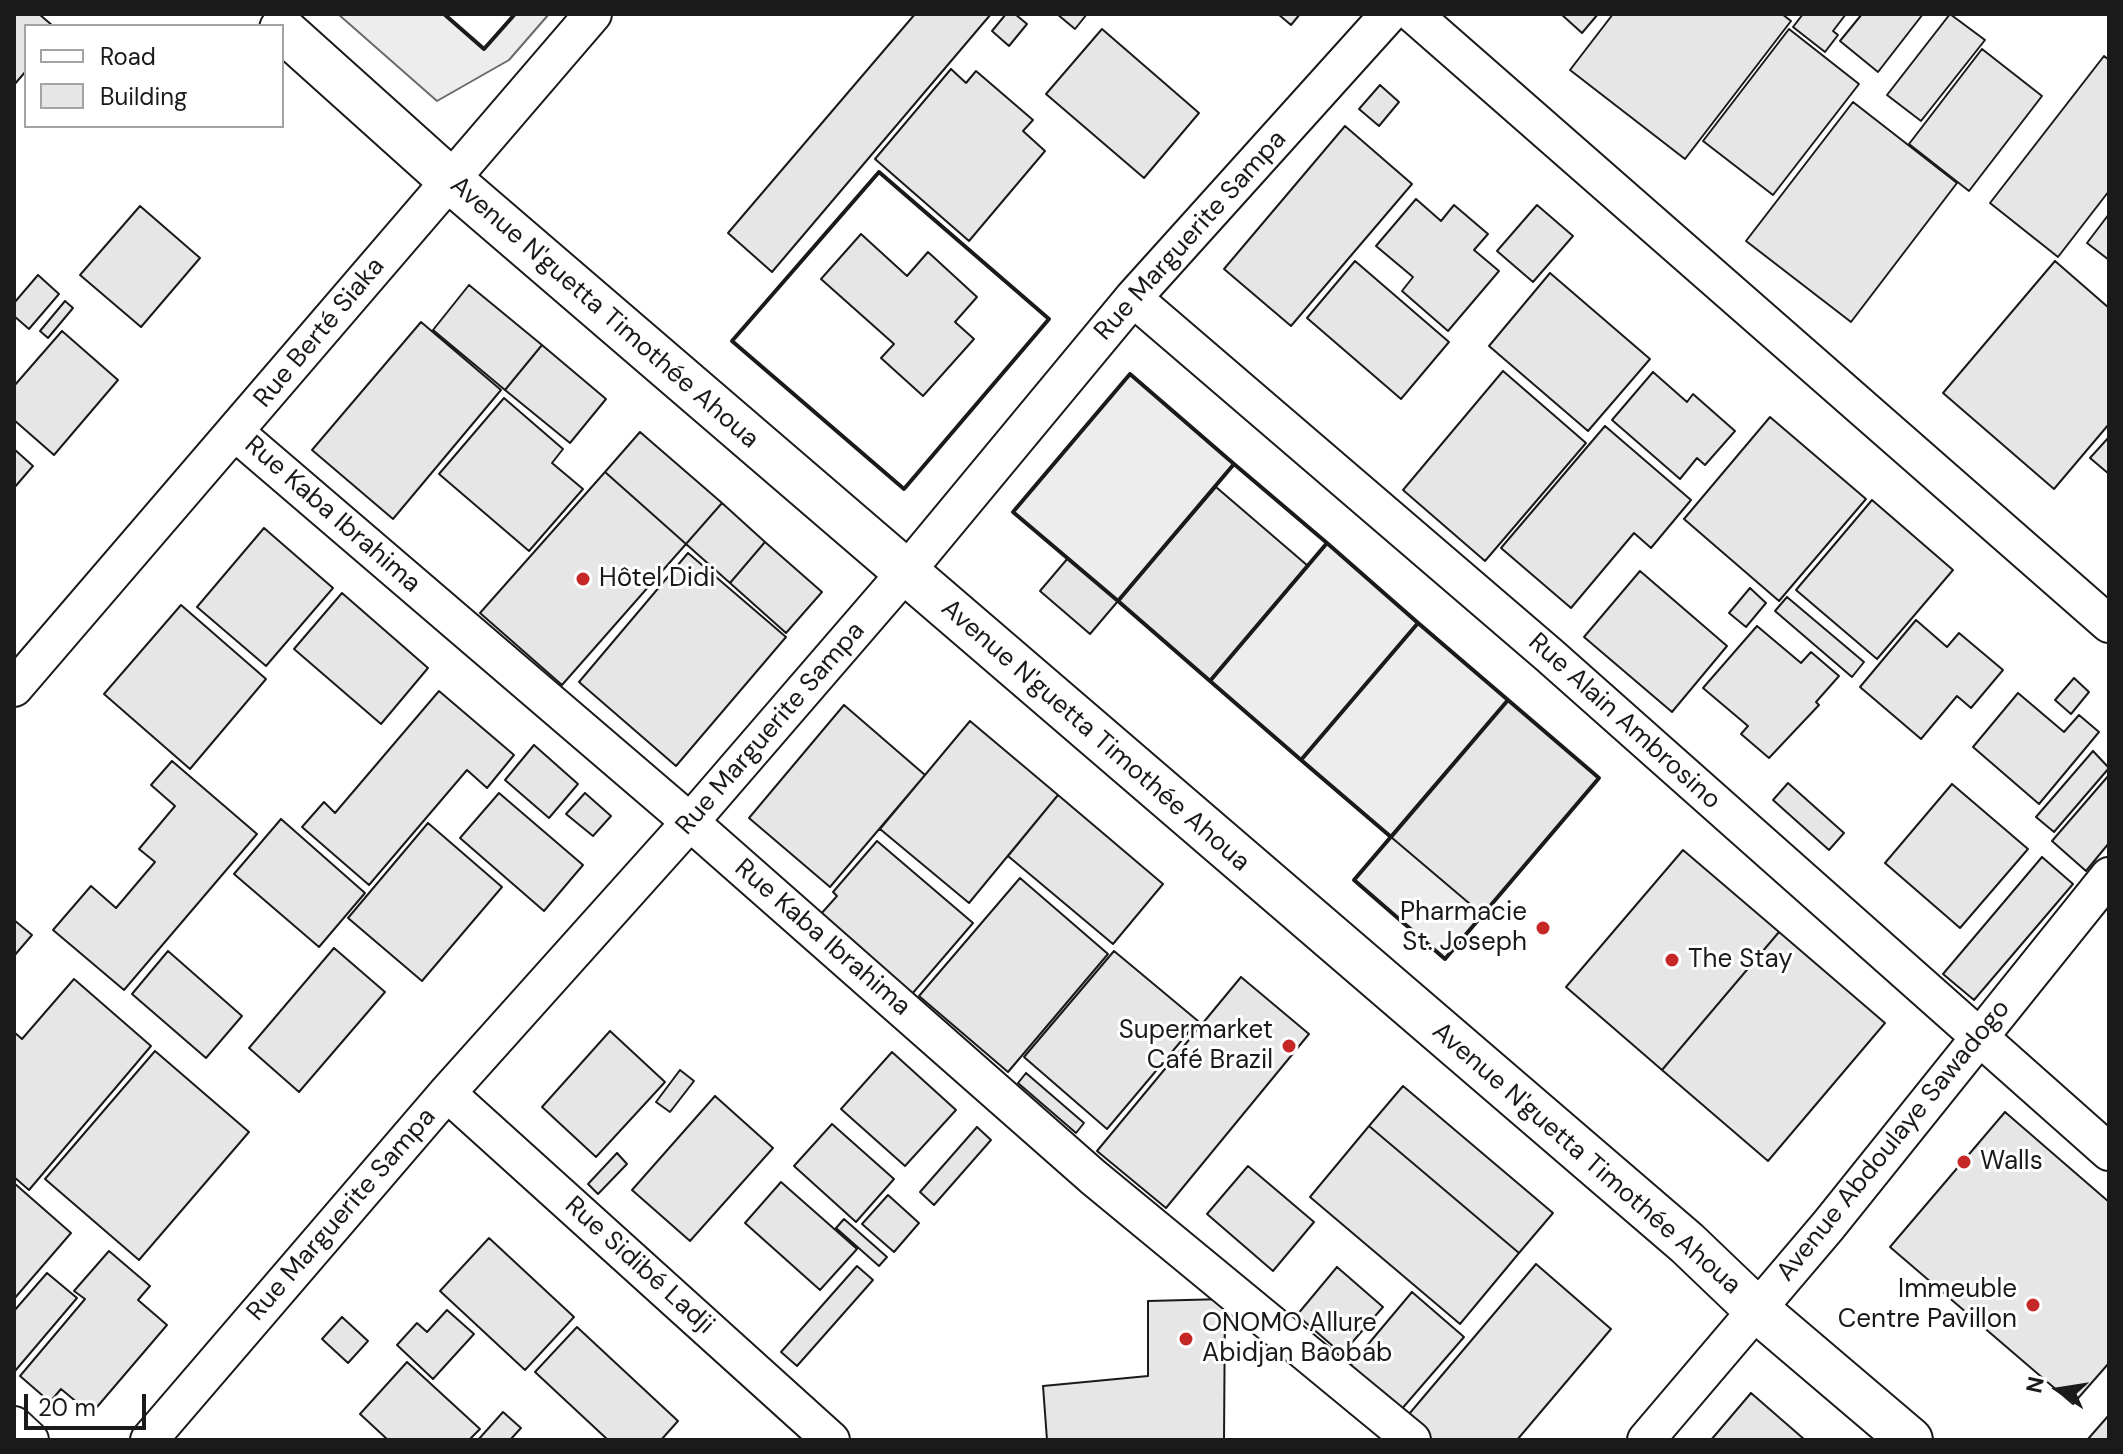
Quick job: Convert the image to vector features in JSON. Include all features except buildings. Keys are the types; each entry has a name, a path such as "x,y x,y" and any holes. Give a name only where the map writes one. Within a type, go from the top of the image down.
{"street":[{"name":"Rue Berté Siaka","path":"14,688 593,14"},
{"name":"Rue Marguerite Sampa","path":"149,1440 447,1093 690,822 905,573 1133,298 1389,14"},
{"path":"1413,14 2109,624"},
{"name":"Avenue N'guetta Timothée Ahoua","path":"284,32 450,180 1675,1233 1756,1309 1910,1440"},
{"name":"Rue Alain Ambrosino","path":"1133,298 1549,655 2109,1152"},
{"name":"Rue Kaba Ibrahima","path":"236,433 690,822 1093,1177 1412,1440"},
{"name":"Avenue Abdoulaye Sawadogo","path":"1646,1440 1828,1226 2109,876"},
{"name":"Rue Sidibé Ladji","path":"447,1093 831,1440"},
{"path":"14,1425 30,1440"}],"shaded area":[{"path":"338,14 444,14 484,49 515,14 549,14 509,60 437,101"},
{"path":"1130,374 1234,464 1118,601 1013,512"},
{"path":"1327,543 1599,778 1445,959 1354,880 1391,836 1210,681"}],"wall":[{"path":"444,14 484,49 515,14"},
{"path":"879,172 1049,319 904,489 732,341 879,172"},
{"path":"1130,374 1234,464 1118,601 1013,512 1130,374"},
{"path":"1234,464 1327,543 1210,681 1118,601 1234,464"},
{"path":"1327,543 1418,623 1301,760 1210,681 1327,543"},
{"path":"1418,623 1508,700 1391,837 1301,760 1418,623"},
{"path":"1508,700 1599,778 1445,959 1354,880 1508,700"}],"place":[{"name":"Hôtel Didi","path":"583,579"},
{"name":"Pharmacie St. Joseph","path":"1543,928"},
{"name":"The Stay","path":"1672,960"},
{"name":"Supermarket Café Brazil","path":"1289,1046"},
{"name":"Walls","path":"1964,1162"},
{"name":"Immeuble Centre Pavillon","path":"2033,1305"},
{"name":"ONOMO Allure Abidjan Baobab","path":"1186,1339"}]}
